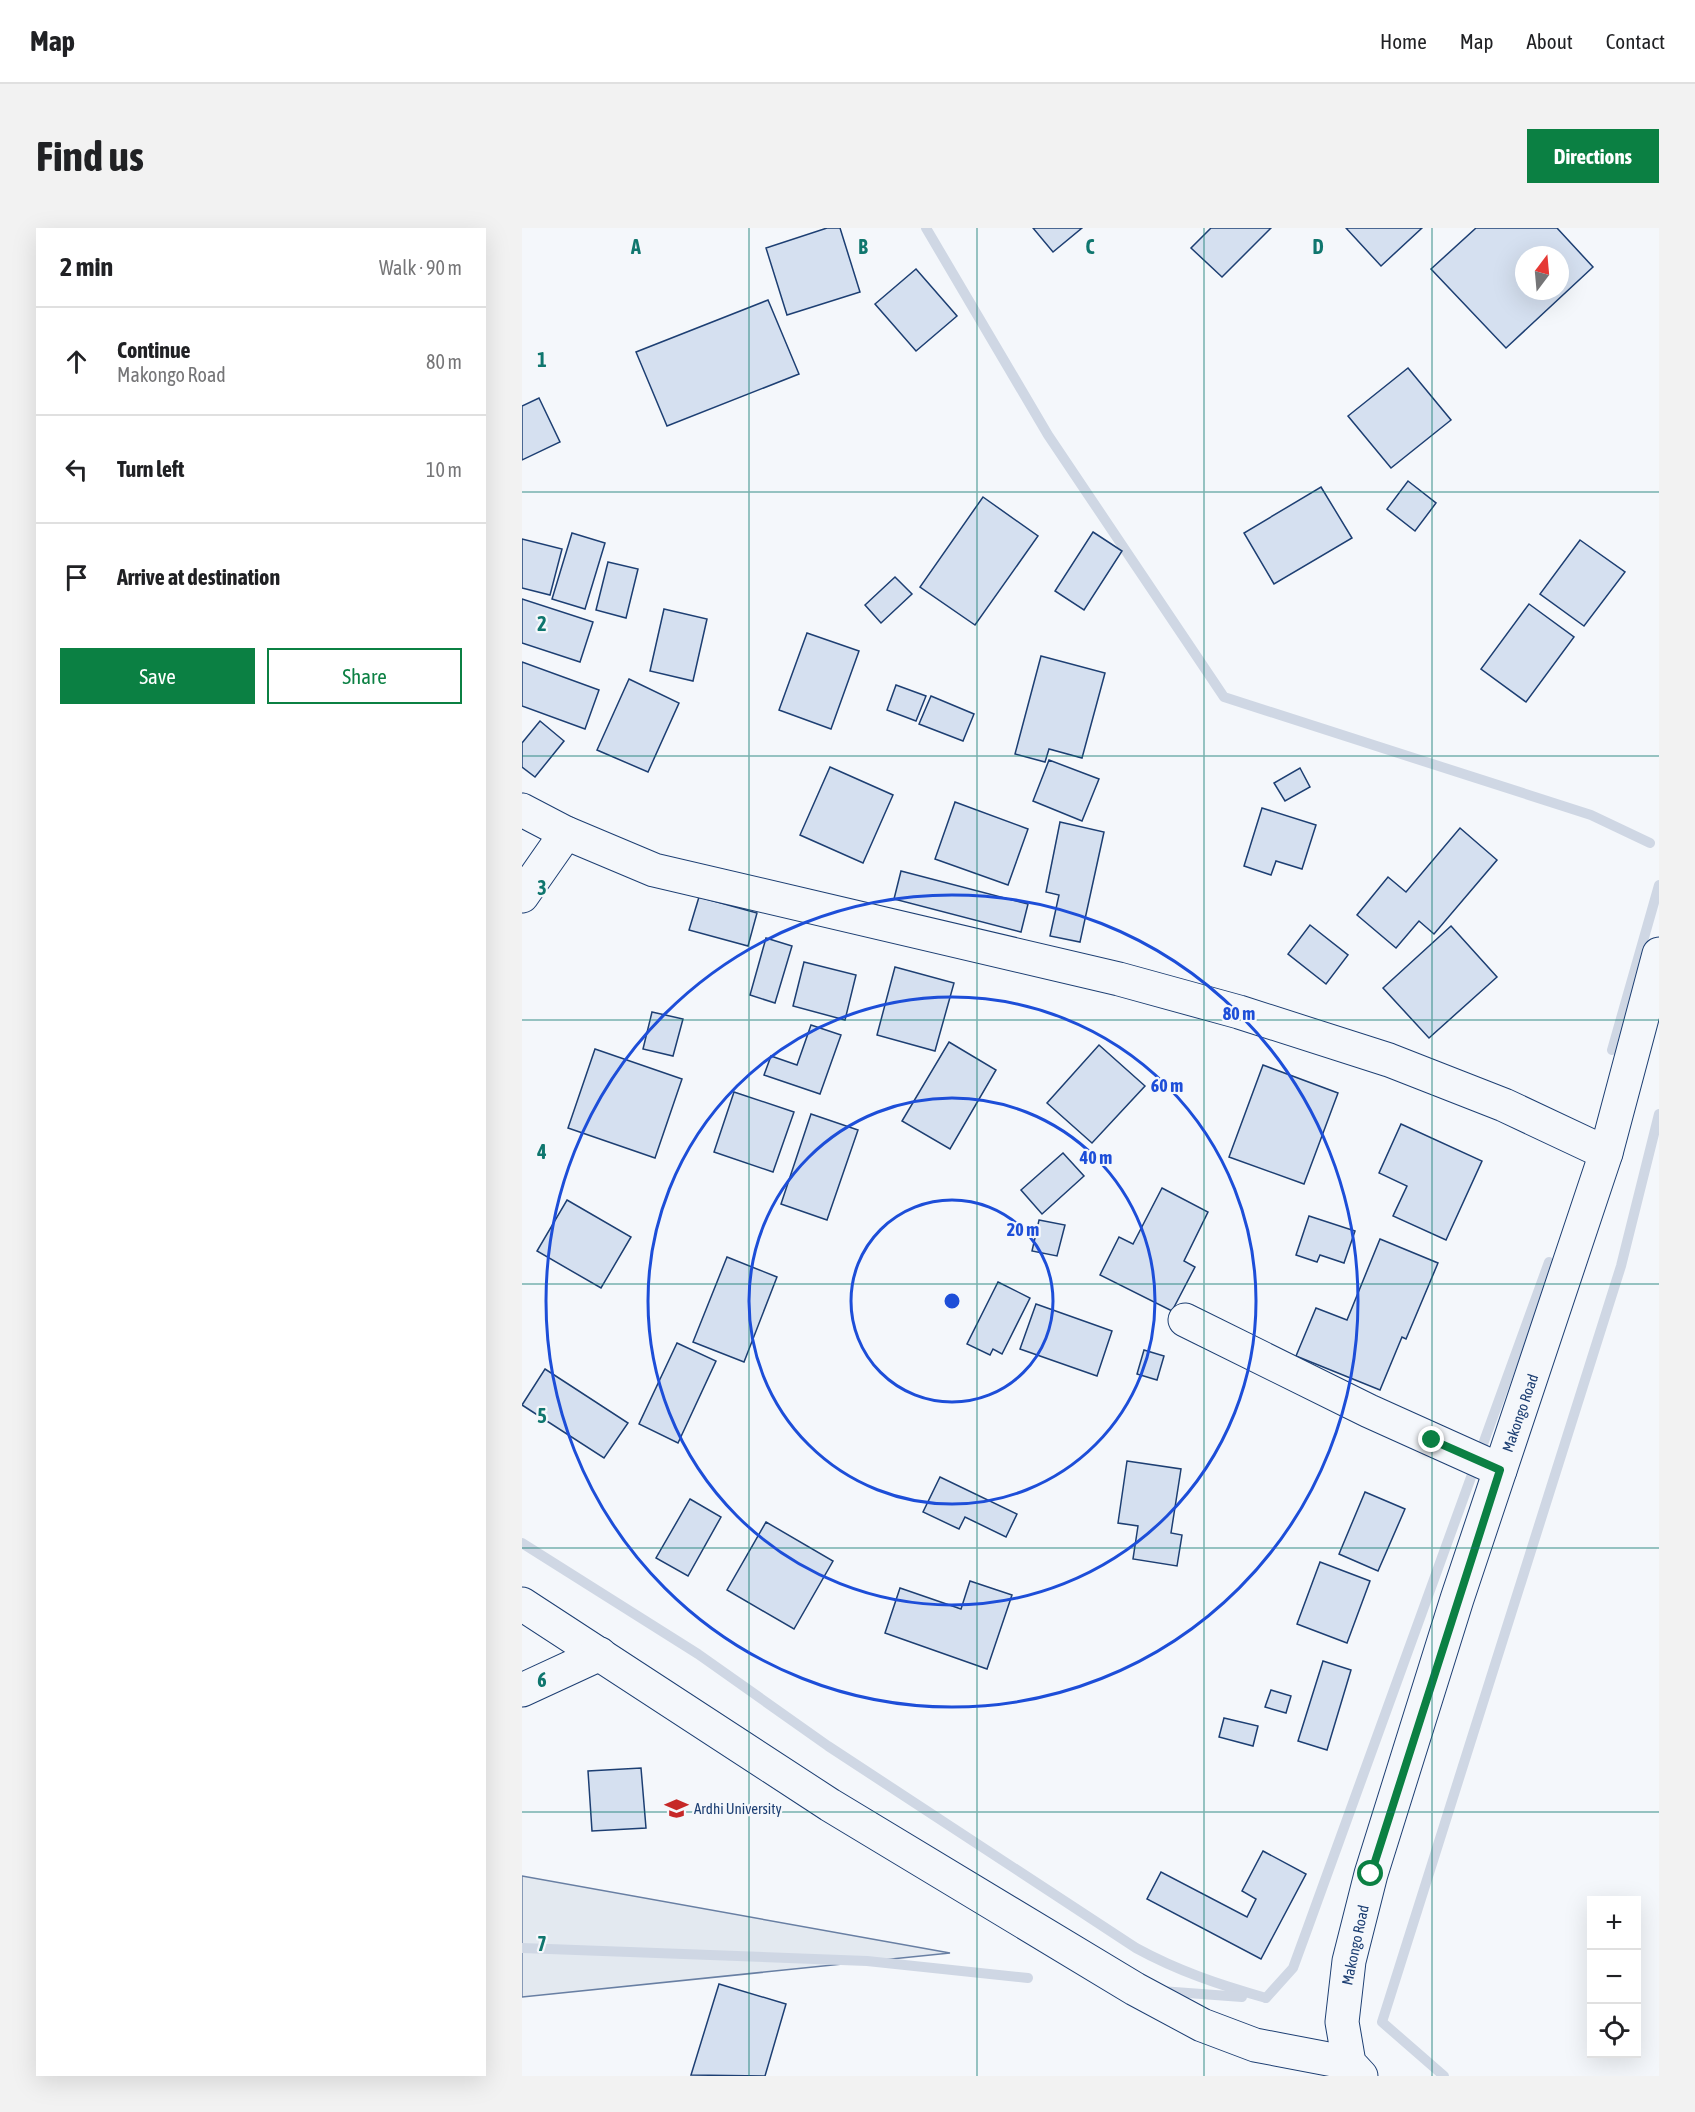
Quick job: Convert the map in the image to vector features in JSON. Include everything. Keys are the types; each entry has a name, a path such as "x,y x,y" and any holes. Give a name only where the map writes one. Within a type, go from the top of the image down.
{"street":[{"path":"522,810 566,833 654,870 1119,979 1239,1012 1389,1060 1504,1105 1606,1153"},
{"path":"522,896 566,833"},
{"name":"Makongo Road","path":"1355,2070 1342,2022 1349,1961 1368,1885 1422,1706 1606,1153 1659,954"},
{"path":"1185,1320 1369,1411 1500,1470"},
{"path":"522,1604 840,1811 1135,1989 1202,2025 1255,2045 1355,2070"},
{"path":"522,1690 600,1654"}],"shaded area":[{"path":"522,1876 950,1953 522,1997"}],"building":[{"path":"827,228 840,228 860,292 787,315 766,248"},
{"path":"1033,228 1082,228 1053,252"},
{"path":"1211,228 1271,228 1222,277 1191,248"},
{"path":"1346,228 1422,228 1381,266"},
{"path":"1476,228 1557,228 1593,267 1569,289 1569,246 1515,246 1515,300 1558,300 1506,348 1431,269"},
{"path":"916,269 957,316 916,351 875,304"},
{"path":"768,300 799,374 667,426 636,352"},
{"path":"1408,368 1451,420 1391,468 1348,416"},
{"path":"539,398 560,442 522,460 522,406"},
{"path":"1408,481 1436,503 1415,531 1387,509"},
{"path":"1321,487 1352,538 1274,584 1244,533"},
{"path":"983,497 1038,536 975,625 920,587"},
{"path":"1093,532 1122,551 1084,610 1055,591"},
{"path":"572,533 605,543 585,609 552,599"},
{"path":"522,539 562,549 550,595 522,588"},
{"path":"1580,540 1625,572 1584,626 1540,594"},
{"path":"608,562 638,569 626,618 596,610"},
{"path":"895,577 912,594 881,623 865,605"},
{"path":"522,599 593,622 580,662 522,643"},
{"path":"1529,604 1574,637 1526,702 1481,669"},
{"path":"664,609 707,619 693,681 650,671"},
{"path":"807,633 859,651 831,729 779,710"},
{"path":"1041,656 1105,673 1082,758 1049,749 1045,762 1015,754"},
{"path":"522,662 599,690 585,729 522,706"},
{"path":"629,679 679,703 648,772 597,750"},
{"path":"896,685 926,696 916,721 887,710"},
{"path":"931,696 974,714 963,741 919,724"},
{"path":"540,721 564,741 535,777 522,767 522,743"},
{"path":"1049,760 1099,779 1082,821 1033,801"},
{"path":"830,767 893,795 863,863 800,835"},
{"path":"1300,768 1310,787 1285,801 1274,783"},
{"path":"955,802 1028,829 1008,885 935,859"},
{"path":"1262,808 1316,825 1302,869 1276,861 1271,875 1244,866"},
{"path":"1060,822 1104,832 1080,942 1050,936 1059,895 1046,892"},
{"path":"1460,828 1497,860 1434,934 1419,921 1396,948 1357,915 1388,877 1406,892"},
{"path":"901,871 1028,904 1021,932 894,899"},
{"path":"699,897 757,913 748,946 689,930"},
{"path":"1310,925 1348,955 1326,984 1288,954"},
{"path":"1451,926 1497,977 1429,1038 1383,988"},
{"path":"766,938 792,946 775,1003 750,995"},
{"path":"804,962 856,975 845,1020 793,1006"},
{"path":"895,967 954,983 935,1051 877,1035"},
{"path":"652,1012 683,1019 673,1056 643,1049"},
{"path":"811,1025 841,1035 820,1094 764,1075 771,1056 797,1065"},
{"path":"949,1042 996,1070 950,1149 902,1121"},
{"path":"1099,1045 1145,1086 1092,1143 1047,1103"},
{"path":"595,1049 682,1079 655,1158 568,1128"},
{"path":"1263,1065 1338,1093 1304,1184 1229,1157"},
{"path":"734,1092 794,1112 773,1172 714,1152"},
{"path":"811,1114 858,1130 827,1220 781,1204"},
{"path":"1401,1124 1482,1161 1446,1240 1393,1216 1407,1186 1379,1173"},
{"path":"1063,1153 1084,1176 1042,1214 1021,1190"},
{"path":"1162,1188 1208,1212 1184,1261 1195,1267 1172,1311 1100,1275 1119,1237 1133,1244"},
{"path":"567,1200 631,1237 601,1288 537,1251"},
{"path":"1309,1216 1355,1231 1344,1263 1320,1255 1317,1262 1296,1255"},
{"path":"1039,1220 1065,1225 1057,1256 1032,1251"},
{"path":"1380,1239 1438,1263 1406,1339 1402,1337 1380,1390 1296,1356 1316,1308 1347,1320"},
{"path":"727,1257 777,1277 744,1362 693,1342"},
{"path":"998,1282 1030,1298 1002,1354 993,1349 990,1355 967,1344"},
{"path":"1036,1304 1112,1331 1097,1376 1020,1349"},
{"path":"677,1343 716,1361 678,1443 639,1424"},
{"path":"1144,1350 1164,1356 1157,1380 1137,1374"},
{"path":"545,1369 628,1423 604,1458 522,1405"},
{"path":"1127,1461 1181,1469 1171,1533 1182,1535 1177,1566 1133,1559 1138,1526 1118,1523"},
{"path":"940,1477 1017,1514 1006,1537 965,1517 959,1529 923,1512"},
{"path":"1365,1492 1405,1509 1378,1571 1339,1554"},
{"path":"690,1499 721,1517 688,1576 656,1558"},
{"path":"766,1522 833,1561 794,1629 727,1590"},
{"path":"1320,1562 1370,1581 1347,1643 1297,1624"},
{"path":"970,1581 1012,1595 987,1669 885,1633 900,1588 961,1609"},
{"path":"1323,1661 1351,1670 1327,1750 1298,1741"},
{"path":"1271,1690 1291,1696 1286,1713 1265,1707"},
{"path":"1224,1718 1258,1726 1253,1746 1219,1737"},
{"path":"641,1768 646,1828 592,1831 588,1771"},
{"path":"1263,1851 1306,1874 1261,1959 1147,1899 1161,1872 1247,1917 1256,1899 1242,1891"},
{"path":"719,1984 786,2004 765,2076 691,2075"}],"waterway":[{"path":"926,228 1048,435 1224,697 1591,815 1650,843"},
{"path":"1612,1050 1659,885"},
{"path":"1444,2076 1382,2022 1621,1266 1659,1114"},
{"path":"1266,1998 1293,1968 1549,1262"},
{"path":"522,1543 698,1654 828,1746 1136,1948 1200,1977 1266,1998"},
{"path":"522,1948 867,1961 1028,1978"},
{"path":"1161,1991 1242,1997"}],"place":[{"name":"Ardhi University","path":"676,1808"}],"route":[{"path":"1371,1874 1422,1706 1500,1470 1432,1440"}]}
